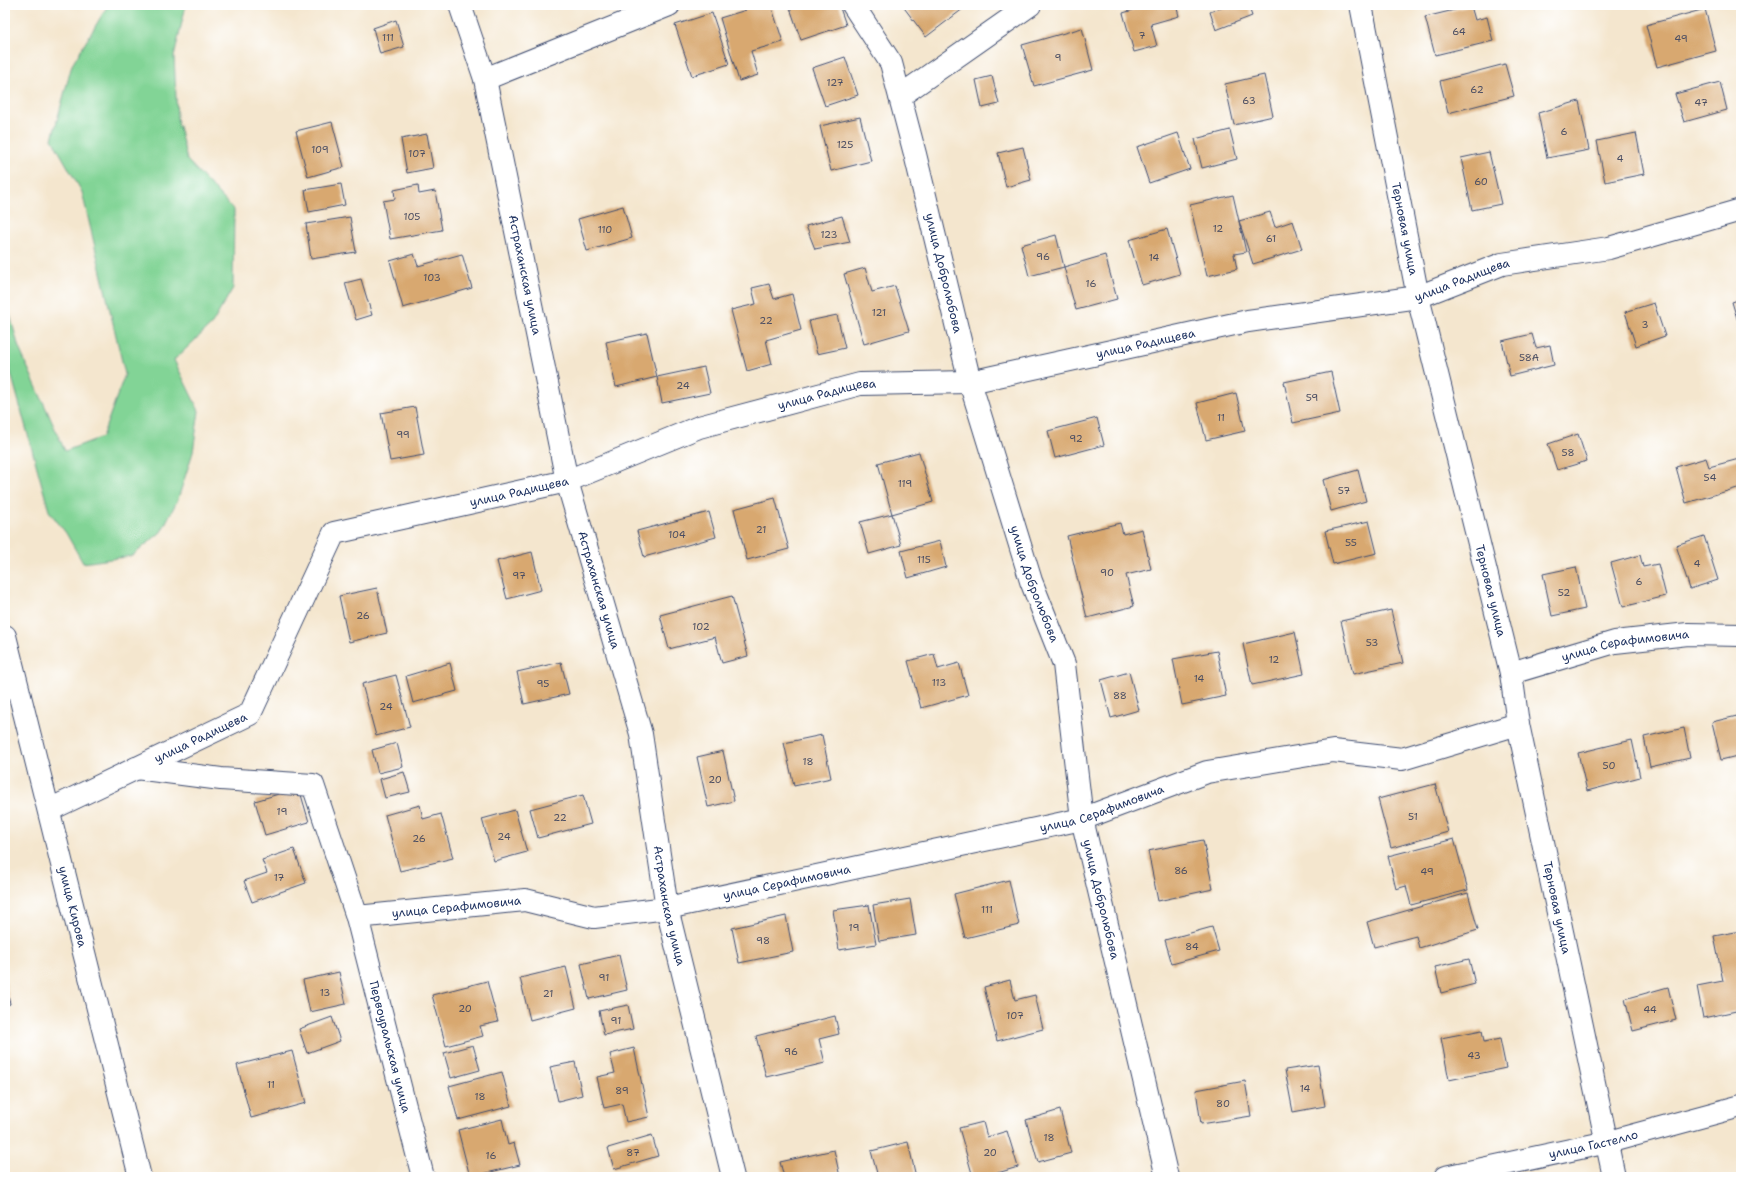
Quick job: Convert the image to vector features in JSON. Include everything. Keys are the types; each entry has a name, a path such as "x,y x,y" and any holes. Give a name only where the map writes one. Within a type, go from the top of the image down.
{"street":[{"name":"Астраханская улица","path":"460,5 485,79 566,481 641,734 667,908 733,1177"},
{"path":"485,79 669,5"},
{"name":"улица Добролюбова","path":"853,5 890,63 900,96 970,382 1032,581 1064,664 1082,819 1167,1177"},
{"path":"900,96 1030,5"},
{"name":"Терновая улица","path":"1361,5 1418,297 1511,673 1518,724 1608,1142 1614,1177"},
{"name":"улица Радищева","path":"49,810 250,714 334,533 566,481 699,427 860,384 970,382 1248,321 1418,297 1502,264 1609,248 1741,210"},
{"name":"улица Серафимовича","path":"1511,673 1615,642 1688,634 1741,635"},
{"name":"улица Кирова","path":"5,636 140,1177"},
{"name":"улица Серафимовича","path":"357,917 525,900 594,917 667,908 1082,819 1207,772 1333,750 1402,759 1518,724"},
{"path":"136,768 221,780 313,785 357,917"},
{"name":"Первоуральская улица","path":"357,917 423,1177"},
{"name":"улица Гастелло","path":"1445,1177 1608,1142 1741,1106"}],"green space":[{"path":"108,5 186,5 174,56 177,118 187,160 234,210 233,288 212,324 174,360 199,411 193,452 178,499 161,532 132,556 83,563 66,533 49,511 7,359 10,315 19,348 65,451 102,437 125,374 82,192 52,139 72,65"}],"building":[{"path":"744,5 771,5 783,42 751,51 758,75 739,81 720,18 746,10"},
{"path":"789,5 839,5 846,25 801,40"},
{"path":"902,5 968,5 926,37"},
{"path":"1146,5 1176,5 1179,16 1151,24 1157,46 1134,52 1123,13"},
{"path":"1229,5 1248,5 1252,16 1216,30 1210,12"},
{"path":"1471,6 1475,20 1487,17 1493,41 1435,55 1425,17"},
{"path":"1705,9 1716,51 1657,67 1646,25"},
{"path":"712,13 729,64 692,76 675,25"},
{"path":"396,20 404,47 380,54 373,28"},
{"path":"1082,28 1093,70 1034,86 1022,45"},
{"path":"845,57 858,95 825,106 812,68"},
{"path":"1505,64 1514,96 1448,113 1440,81"},
{"path":"1264,75 1273,116 1234,125 1225,84"},
{"path":"992,76 999,104 982,108 976,80"},
{"path":"1720,82 1727,110 1684,122 1675,94"},
{"path":"1579,101 1589,150 1547,158 1538,113"},
{"path":"860,117 871,161 831,171 820,126"},
{"path":"332,122 344,167 308,177 296,131"},
{"path":"1230,130 1237,159 1202,168 1195,139"},
{"path":"1178,133 1190,169 1149,183 1137,147"},
{"path":"1636,133 1644,174 1605,182 1597,141"},
{"path":"427,134 433,168 407,173 401,139"},
{"path":"1023,147 1031,180 1006,187 998,153"},
{"path":"1489,152 1501,204 1472,210 1461,158"},
{"path":"341,184 345,205 309,212 305,190"},
{"path":"418,185 419,194 435,191 442,230 390,239 383,201 395,199 394,190"},
{"path":"1233,195 1246,252 1234,254 1237,269 1207,276 1190,205"},
{"path":"623,206 632,238 587,251 578,219"},
{"path":"1270,212 1275,227 1293,221 1302,249 1253,264 1239,221"},
{"path":"842,216 850,242 815,249 806,226"},
{"path":"350,217 356,252 311,259 306,224"},
{"path":"1167,229 1180,274 1142,285 1129,240"},
{"path":"1056,235 1064,267 1029,276 1021,245"},
{"path":"414,254 418,266 462,254 472,288 403,308 390,261"},
{"path":"1105,255 1117,299 1076,310 1064,267"},
{"path":"865,268 872,292 895,286 909,331 864,344 844,274"},
{"path":"361,279 372,315 356,320 345,283"},
{"path":"769,284 774,299 792,294 801,330 766,340 772,364 747,371 731,310 756,304 752,288"},
{"path":"1741,299 1741,324 1739,325 1732,302"},
{"path":"1654,303 1665,336 1636,346 1625,312"},
{"path":"837,315 845,348 817,354 809,321"},
{"path":"647,333 657,377 616,387 606,342"},
{"path":"1532,334 1536,348 1550,345 1554,365 1510,376 1502,341"},
{"path":"704,367 710,393 662,403 657,377"},
{"path":"1331,372 1340,413 1293,423 1284,382"},
{"path":"1236,393 1245,431 1206,440 1197,403"},
{"path":"415,407 424,455 390,461 381,413"},
{"path":"1097,418 1104,445 1055,458 1048,431"},
{"path":"1578,434 1587,461 1557,470 1548,444"},
{"path":"919,452 933,502 892,514 878,463"},
{"path":"1706,458 1709,467 1739,459 1741,467 1741,487 1686,503 1676,467"},
{"path":"1358,470 1366,501 1331,511 1323,480"},
{"path":"775,498 789,549 747,560 734,509"},
{"path":"709,512 716,537 644,557 637,531"},
{"path":"892,514 901,545 869,554 860,522"},
{"path":"1369,521 1377,553 1333,564 1325,531"},
{"path":"1120,523 1123,534 1142,529 1151,569 1126,575 1134,606 1087,618 1067,536"},
{"path":"1704,536 1718,580 1690,589 1676,545"},
{"path":"940,541 946,567 908,578 901,551"},
{"path":"532,552 541,590 507,599 497,561"},
{"path":"1640,555 1643,567 1658,564 1666,596 1623,607 1611,563"},
{"path":"1576,567 1585,609 1552,616 1543,574"},
{"path":"377,588 387,633 349,642 339,596"},
{"path":"732,596 748,656 722,663 715,637 669,649 660,615"},
{"path":"1391,610 1403,663 1353,674 1341,621"},
{"path":"1295,632 1304,674 1252,685 1243,644"},
{"path":"1217,651 1226,696 1182,705 1173,659"},
{"path":"934,654 938,669 959,663 968,695 921,708 908,661"},
{"path":"561,662 569,694 524,704 517,672"},
{"path":"450,663 457,691 413,703 406,676"},
{"path":"1129,672 1139,710 1111,718 1101,680"},
{"path":"396,675 410,727 376,736 362,684"},
{"path":"1737,716 1741,733 1741,755 1721,760 1712,722"},
{"path":"1684,728 1690,758 1650,767 1644,737"},
{"path":"822,735 831,778 794,786 784,743"},
{"path":"1632,740 1640,777 1587,791 1578,753"},
{"path":"397,743 403,767 378,773 372,750"},
{"path":"723,751 734,801 708,807 697,757"},
{"path":"404,772 410,792 385,798 380,779"},
{"path":"1435,784 1448,832 1391,848 1378,799"},
{"path":"299,788 309,822 265,835 255,801"},
{"path":"583,795 591,824 538,838 530,809"},
{"path":"420,805 423,819 441,814 453,858 400,871 385,815"},
{"path":"515,810 527,852 494,861 482,819"},
{"path":"1454,839 1468,890 1411,905 1406,886 1396,889 1388,856"},
{"path":"1203,840 1213,889 1158,901 1148,851"},
{"path":"294,849 306,883 252,902 244,881 267,873 262,860"},
{"path":"1009,880 1019,925 965,938 954,894"},
{"path":"1468,893 1478,930 1419,948 1416,936 1374,947 1367,922"},
{"path":"910,899 916,935 879,941 873,905"},
{"path":"869,905 876,944 839,950 833,910"},
{"path":"786,916 793,952 739,963 732,928"},
{"path":"1212,927 1219,951 1172,964 1165,940"},
{"path":"1741,931 1741,1010 1703,1018 1697,986 1723,981 1714,936"},
{"path":"619,955 627,990 589,999 581,964"},
{"path":"1469,959 1475,984 1441,993 1435,967"},
{"path":"566,967 576,1008 530,1020 520,978"},
{"path":"339,972 346,1004 310,1012 303,980"},
{"path":"5,979 10,1004 5,1006"},
{"path":"1010,980 1015,1000 1035,995 1043,1029 997,1041 984,987"},
{"path":"487,981 498,1022 480,1026 483,1036 446,1046 432,995"},
{"path":"1668,987 1676,1020 1633,1031 1625,999"},
{"path":"628,1005 633,1029 604,1035 599,1011"},
{"path":"835,1016 839,1034 819,1039 825,1063 766,1077 756,1036"},
{"path":"332,1017 340,1041 307,1053 299,1029"},
{"path":"1482,1030 1484,1042 1500,1039 1506,1068 1449,1080 1441,1038"},
{"path":"473,1045 480,1070 451,1078 444,1053"},
{"path":"634,1048 649,1117 626,1122 622,1104 604,1108 597,1077 615,1073 610,1054"},
{"path":"292,1051 306,1103 251,1118 237,1065"},
{"path":"575,1062 582,1095 558,1101 550,1067"},
{"path":"1318,1065 1325,1106 1293,1112 1285,1070"},
{"path":"502,1072 511,1106 458,1120 449,1086"},
{"path":"1245,1081 1251,1116 1201,1124 1196,1090"},
{"path":"1060,1110 1071,1153 1038,1162 1026,1120"},
{"path":"502,1119 508,1145 514,1143 520,1165 470,1177 458,1130"},
{"path":"983,1122 987,1137 1007,1131 1018,1167 984,1177 973,1177 959,1128"},
{"path":"652,1135 658,1156 614,1169 608,1148"},
{"path":"908,1142 916,1177 878,1177 871,1151"},
{"path":"834,1150 840,1177 784,1177 780,1162"}]}
